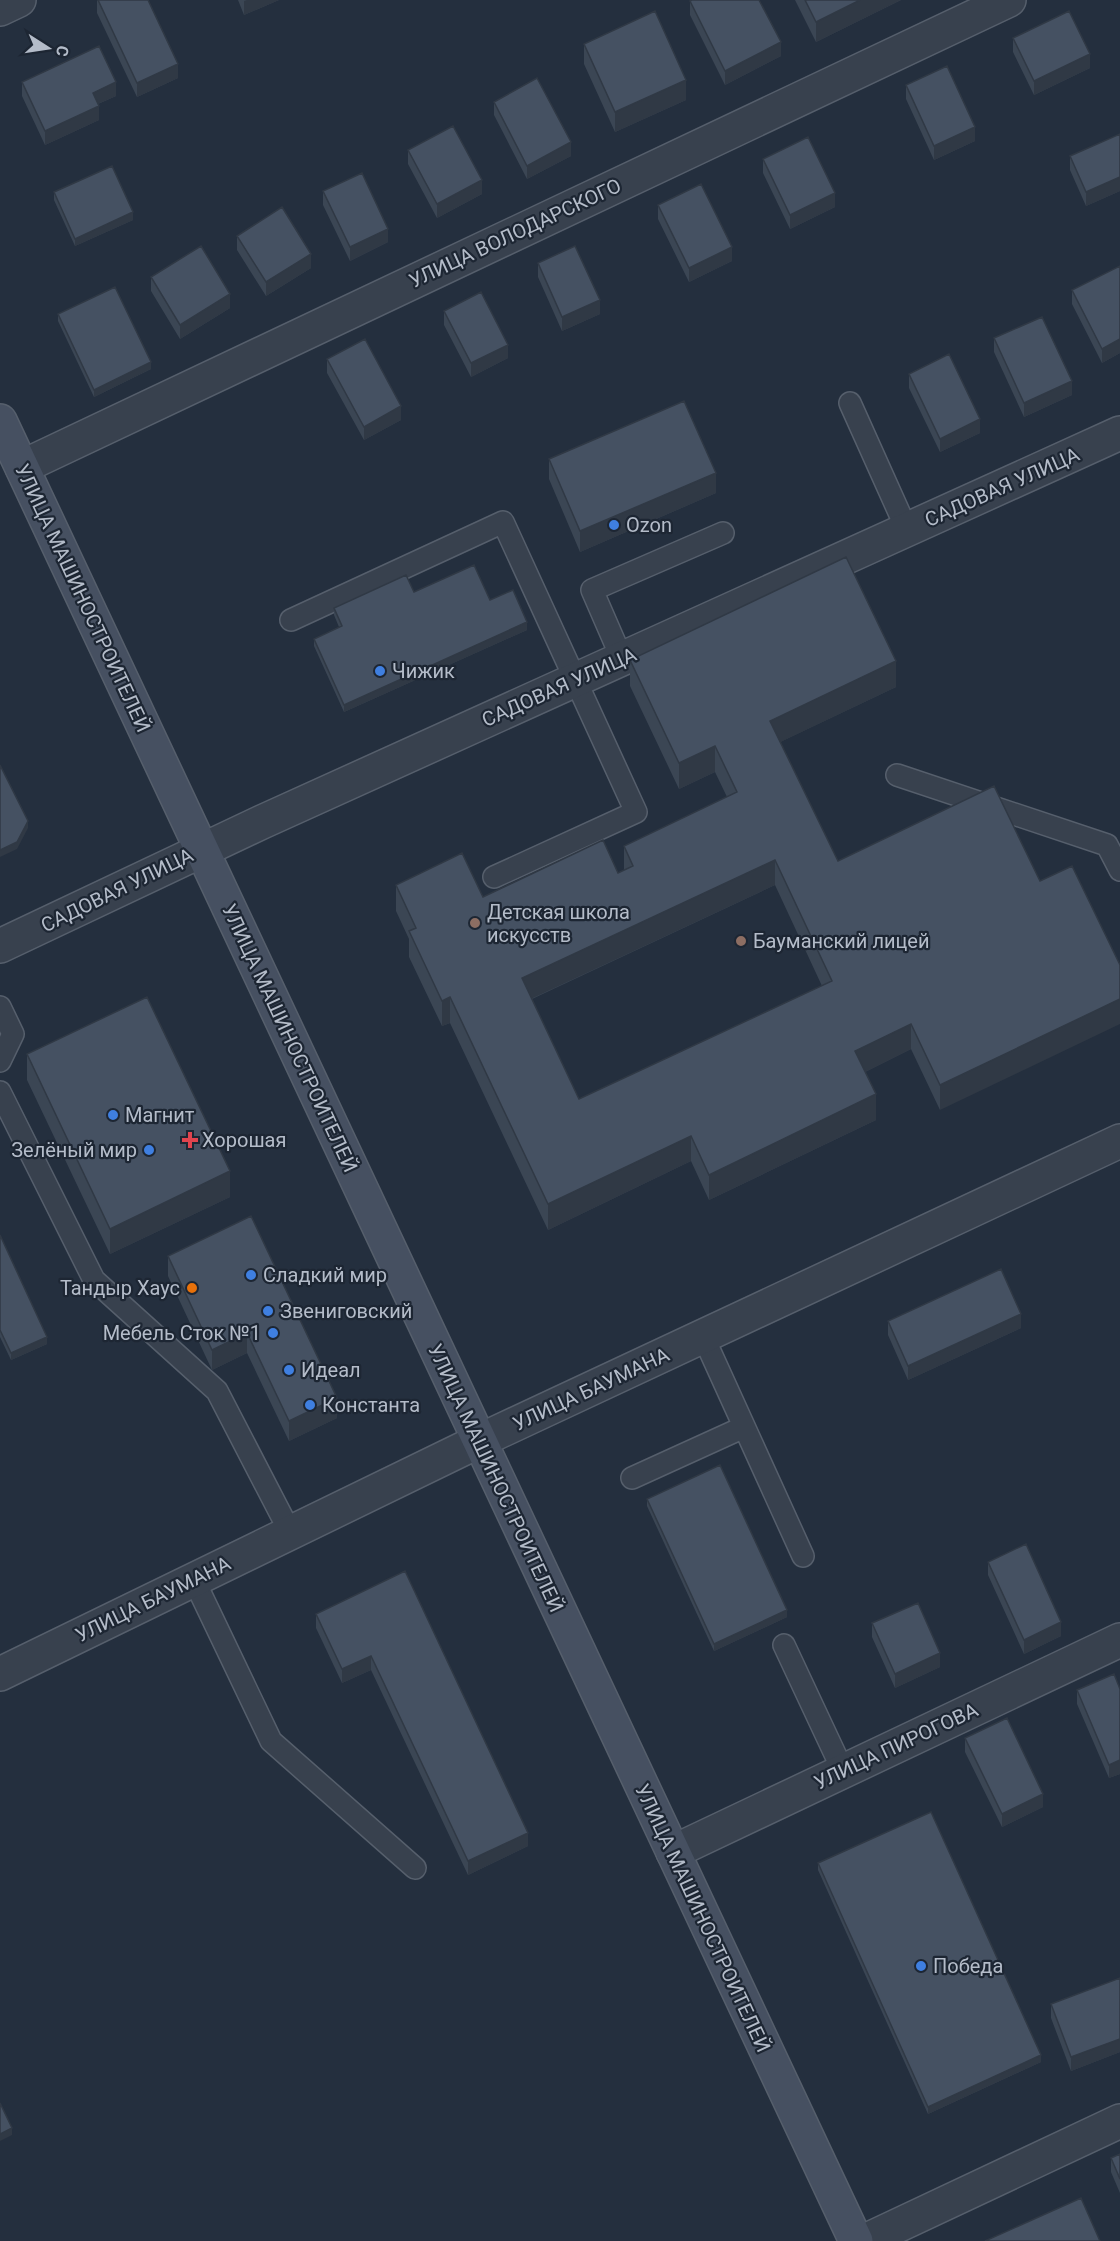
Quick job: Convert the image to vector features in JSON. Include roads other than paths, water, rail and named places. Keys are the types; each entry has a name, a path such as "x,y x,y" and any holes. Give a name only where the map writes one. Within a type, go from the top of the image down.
{"main road":[{"name":"УЛИЦА МАШИНОСТРОИТЕЛЕЙ","path":"0,421 856,2241"}],"street":[{"path":"0,9 19,0"},
{"name":"УЛИЦА ВОЛОДАРСКОГО","path":"22,467 1009,0"},
{"name":"САДОВАЯ УЛИЦА","path":"0,946 202,850 1120,433"},
{"name":"УЛИЦА БАУМАНА","path":"0,1674 479,1441 1120,1141"},
{"name":"УЛИЦА ПИРОГОВА","path":"673,1852 1120,1640"},
{"path":"865,2241 1120,2121"}],"lane":[{"path":"850,403 907,530"},
{"path":"291,620 503,522 636,812 494,877"},
{"path":"622,659 592,590 723,533"},
{"path":"897,775 1107,845 1120,870"},
{"path":"0,1007 13,1034 0,1061"},
{"path":"0,1092 94,1280 217,1391 291,1532"},
{"path":"703,1336 803,1556"},
{"path":"632,1478 744,1427"},
{"path":"194,1580 271,1741 415,1868"},
{"path":"784,1645 843,1771"}],"place":[{"name":"Ozon","path":"614,525"},
{"name":"Чижик","path":"380,671"},
{"name":"Детская школа искусств","path":"475,923"},
{"name":"Бауманский лицей","path":"741,941"},
{"name":"Магнит","path":"113,1115"},
{"name":"Хорошая","path":"190,1140"},
{"name":"Зелёный мир","path":"149,1150"},
{"name":"Сладкий мир","path":"251,1275"},
{"name":"Тандыр Хаус","path":"192,1288"},
{"name":"Звениговский","path":"268,1311"},
{"name":"Мебель Сток №1","path":"273,1333"},
{"name":"Идеал","path":"289,1370"},
{"name":"Константа","path":"310,1405"},
{"name":"Победа","path":"921,1966"}]}
